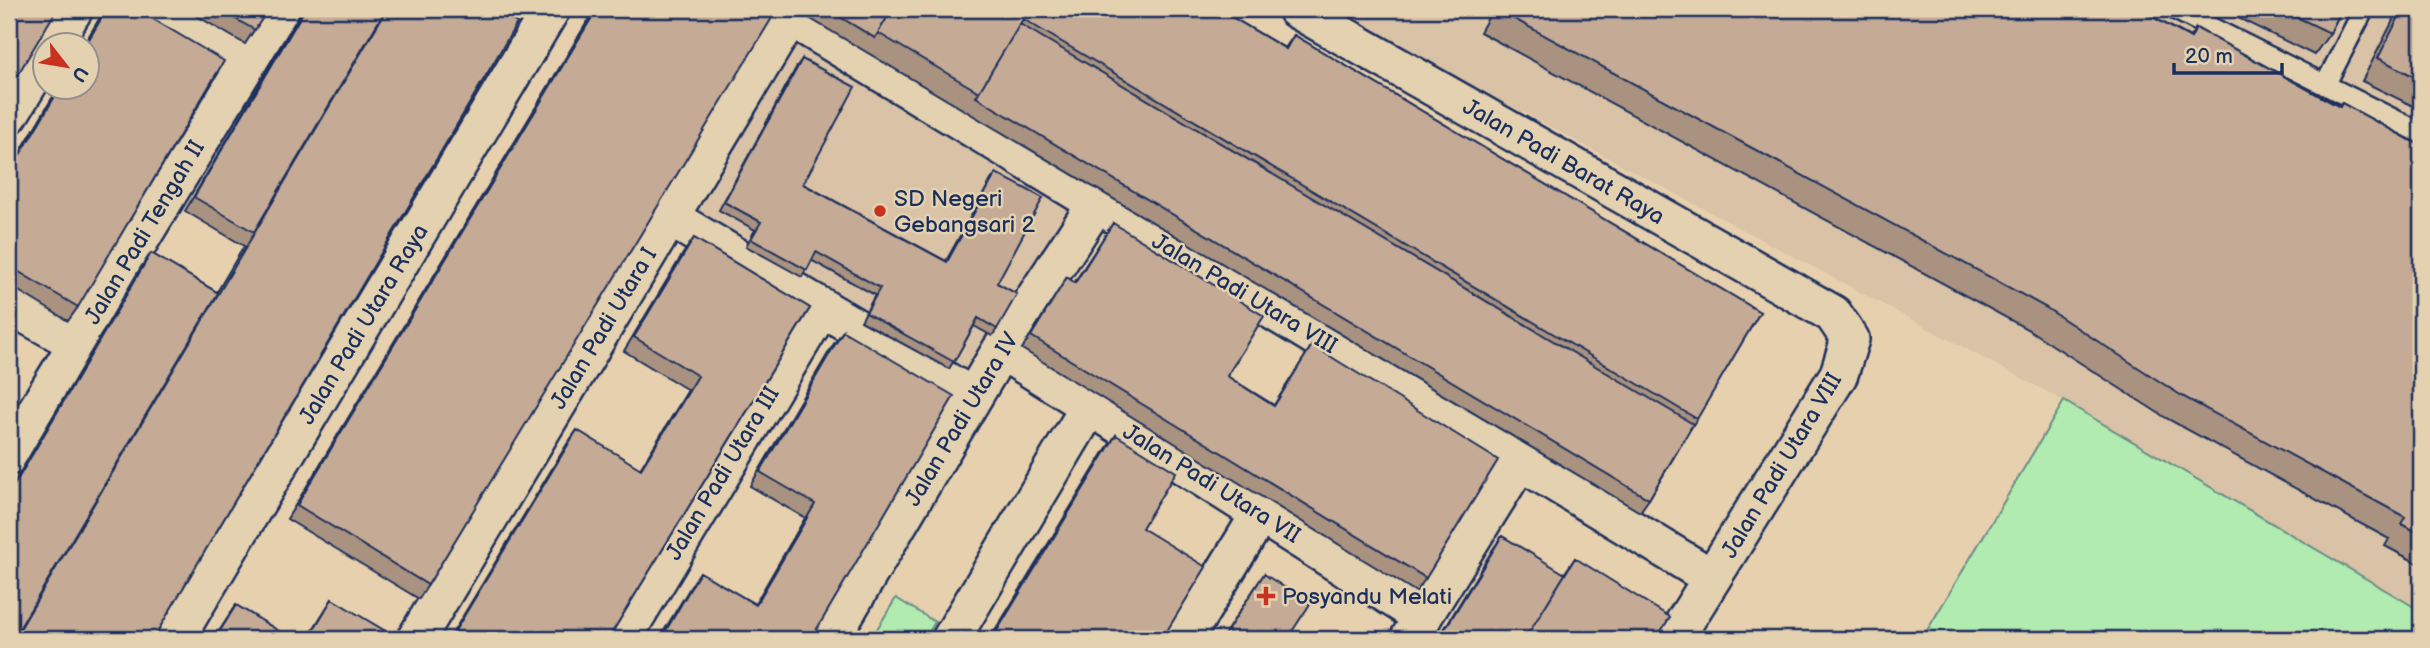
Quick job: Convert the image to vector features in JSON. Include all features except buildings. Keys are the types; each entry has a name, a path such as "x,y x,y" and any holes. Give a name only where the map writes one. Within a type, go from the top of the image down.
{"street":[{"path":"60,32 74,9"},
{"path":"150,9 246,66"},
{"name":"Jalan Padi Tengah II","path":"9,456 280,9"},
{"name":"Jalan Padi Utara Raya","path":"175,639 551,9"},
{"name":"Jalan Padi Barat Raya","path":"1296,9 1833,314"},
{"name":"Jalan Padi Utara VIII","path":"784,13 1712,578"},
{"name":"Jalan Padi Utara I","path":"416,639 669,217 784,13"},
{"path":"9,114 32,77"},
{"name":"Jalan Padi Utara IV","path":"830,639 1001,350 1097,203"},
{"path":"669,217 974,397"},
{"path":"9,305 77,343"},
{"name":"Jalan Padi Utara III","path":"622,639 822,307"},
{"name":"Jalan Padi Utara VIII","path":"1674,639 1839,374 1850,339 1833,314"},
{"name":"Jalan Padi Utara VII","path":"1001,350 1260,514 1416,628"},
{"path":"951,639 1090,406"},
{"path":"1416,628 1520,461"},
{"path":"1184,639 1260,514"}],"lane":[{"path":"2174,9 2421,133"},
{"path":"2325,85 2364,9"}],"shaded area":[{"path":"1334,9 2421,9 2421,616 2064,401"},
{"name":"SD Negeri Gebangsari 2","path":"790,27 1084,204 971,388 676,218"}],"green space":[{"path":"2064,401 2421,611 2421,639 1922,639"},
{"path":"896,598 935,622 925,639 871,639"}],"place":[{"name":"SD Negeri Gebangsari 2","path":"880,211"},
{"name":"Posyandu Melati","path":"1266,596"}]}
